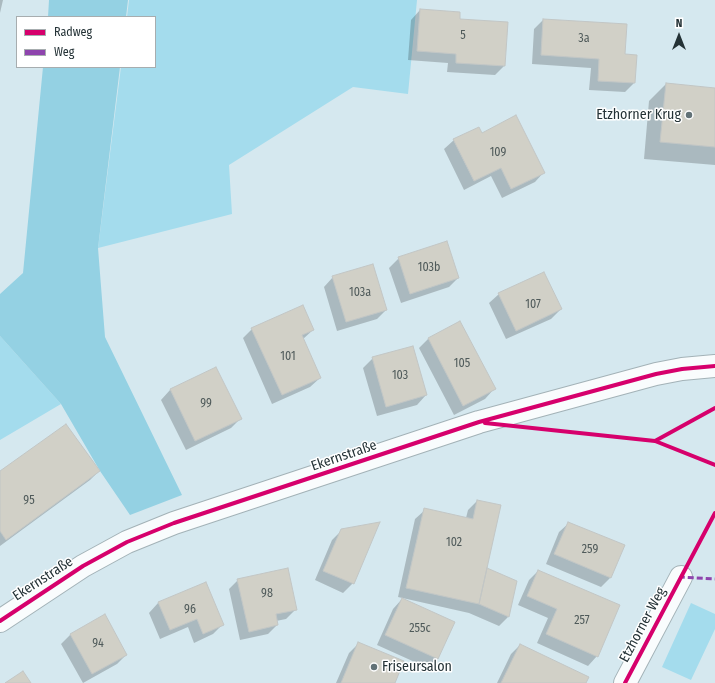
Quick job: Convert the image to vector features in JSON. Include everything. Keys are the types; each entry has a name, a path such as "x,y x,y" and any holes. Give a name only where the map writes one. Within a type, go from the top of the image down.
{"street":[{"name":"Ekernstraße","path":"0,620 83,566 127,542 174,523 479,422 656,374 682,369 715,366"},
{"name":"Etzhorner Weg","path":"625,683 681,577"}],"shaded area":[{"path":"49,0 128,0 126,16 48,16"},
{"path":"129,0 417,0 408,94 353,87 229,165 232,214 98,248 121,68 156,68 156,16 127,16"},
{"path":"43,68 120,68 98,248 105,337 182,495 130,515 100,471 61,404 0,336 0,294 23,273"},
{"path":"0,336 61,404 0,440"},
{"path":"691,603 715,614 715,629 691,680 662,667"}],"building":[{"path":"420,9 460,12 460,19 508,22 505,66 456,63 456,54 417,51"},
{"path":"543,19 627,24 625,54 637,55 635,83 598,81 599,59 541,55"},
{"name":"Etzhorner Krug","path":"666,83 715,88 715,147 660,142"},
{"path":"516,115 545,173 511,189 501,168 474,181 453,139 479,127 482,133"},
{"path":"447,241 459,278 410,294 398,257"},
{"path":"373,264 387,310 346,322 332,276"},
{"path":"544,272 562,309 516,331 498,293"},
{"path":"303,305 314,330 302,335 321,378 282,395 251,328"},
{"path":"460,321 496,389 463,406 428,338"},
{"path":"413,346 427,395 386,407 372,357"},
{"path":"216,367 242,419 195,441 170,389"},
{"path":"66,424 100,471 6,540 0,531 0,471"},
{"path":"477,500 501,505 479,604 406,588 424,508 473,519"},
{"path":"380,522 354,584 323,571 341,529"},
{"path":"568,522 625,545 611,578 554,554"},
{"path":"288,568 297,610 276,614 278,625 249,632 237,579"},
{"path":"487,568 517,581 509,617 479,604"},
{"path":"538,570 620,605 598,657 546,634 557,609 527,596"},
{"path":"206,582 224,625 203,634 197,619 170,630 158,602"},
{"path":"402,598 455,622 438,659 385,635"},
{"path":"105,614 127,655 92,674 70,634"},
{"path":"358,642 404,661 395,683 341,683"},
{"path":"520,644 589,677 586,683 501,683"},
{"path":"23,671 31,683 5,683"}],"marked path":[{"path":"682,575 681,577 715,579"}],"cycle path":[{"path":"0,621 83,566 127,542 174,523 479,422 656,374 682,369 715,366"},
{"path":"655,441 715,408"},
{"path":"485,423 655,441 715,465"},
{"path":"625,683 715,513"}],"place":[{"name":"Etzhorner Krug","path":"689,115"},
{"name":"Friseursalon","path":"374,667"}]}
